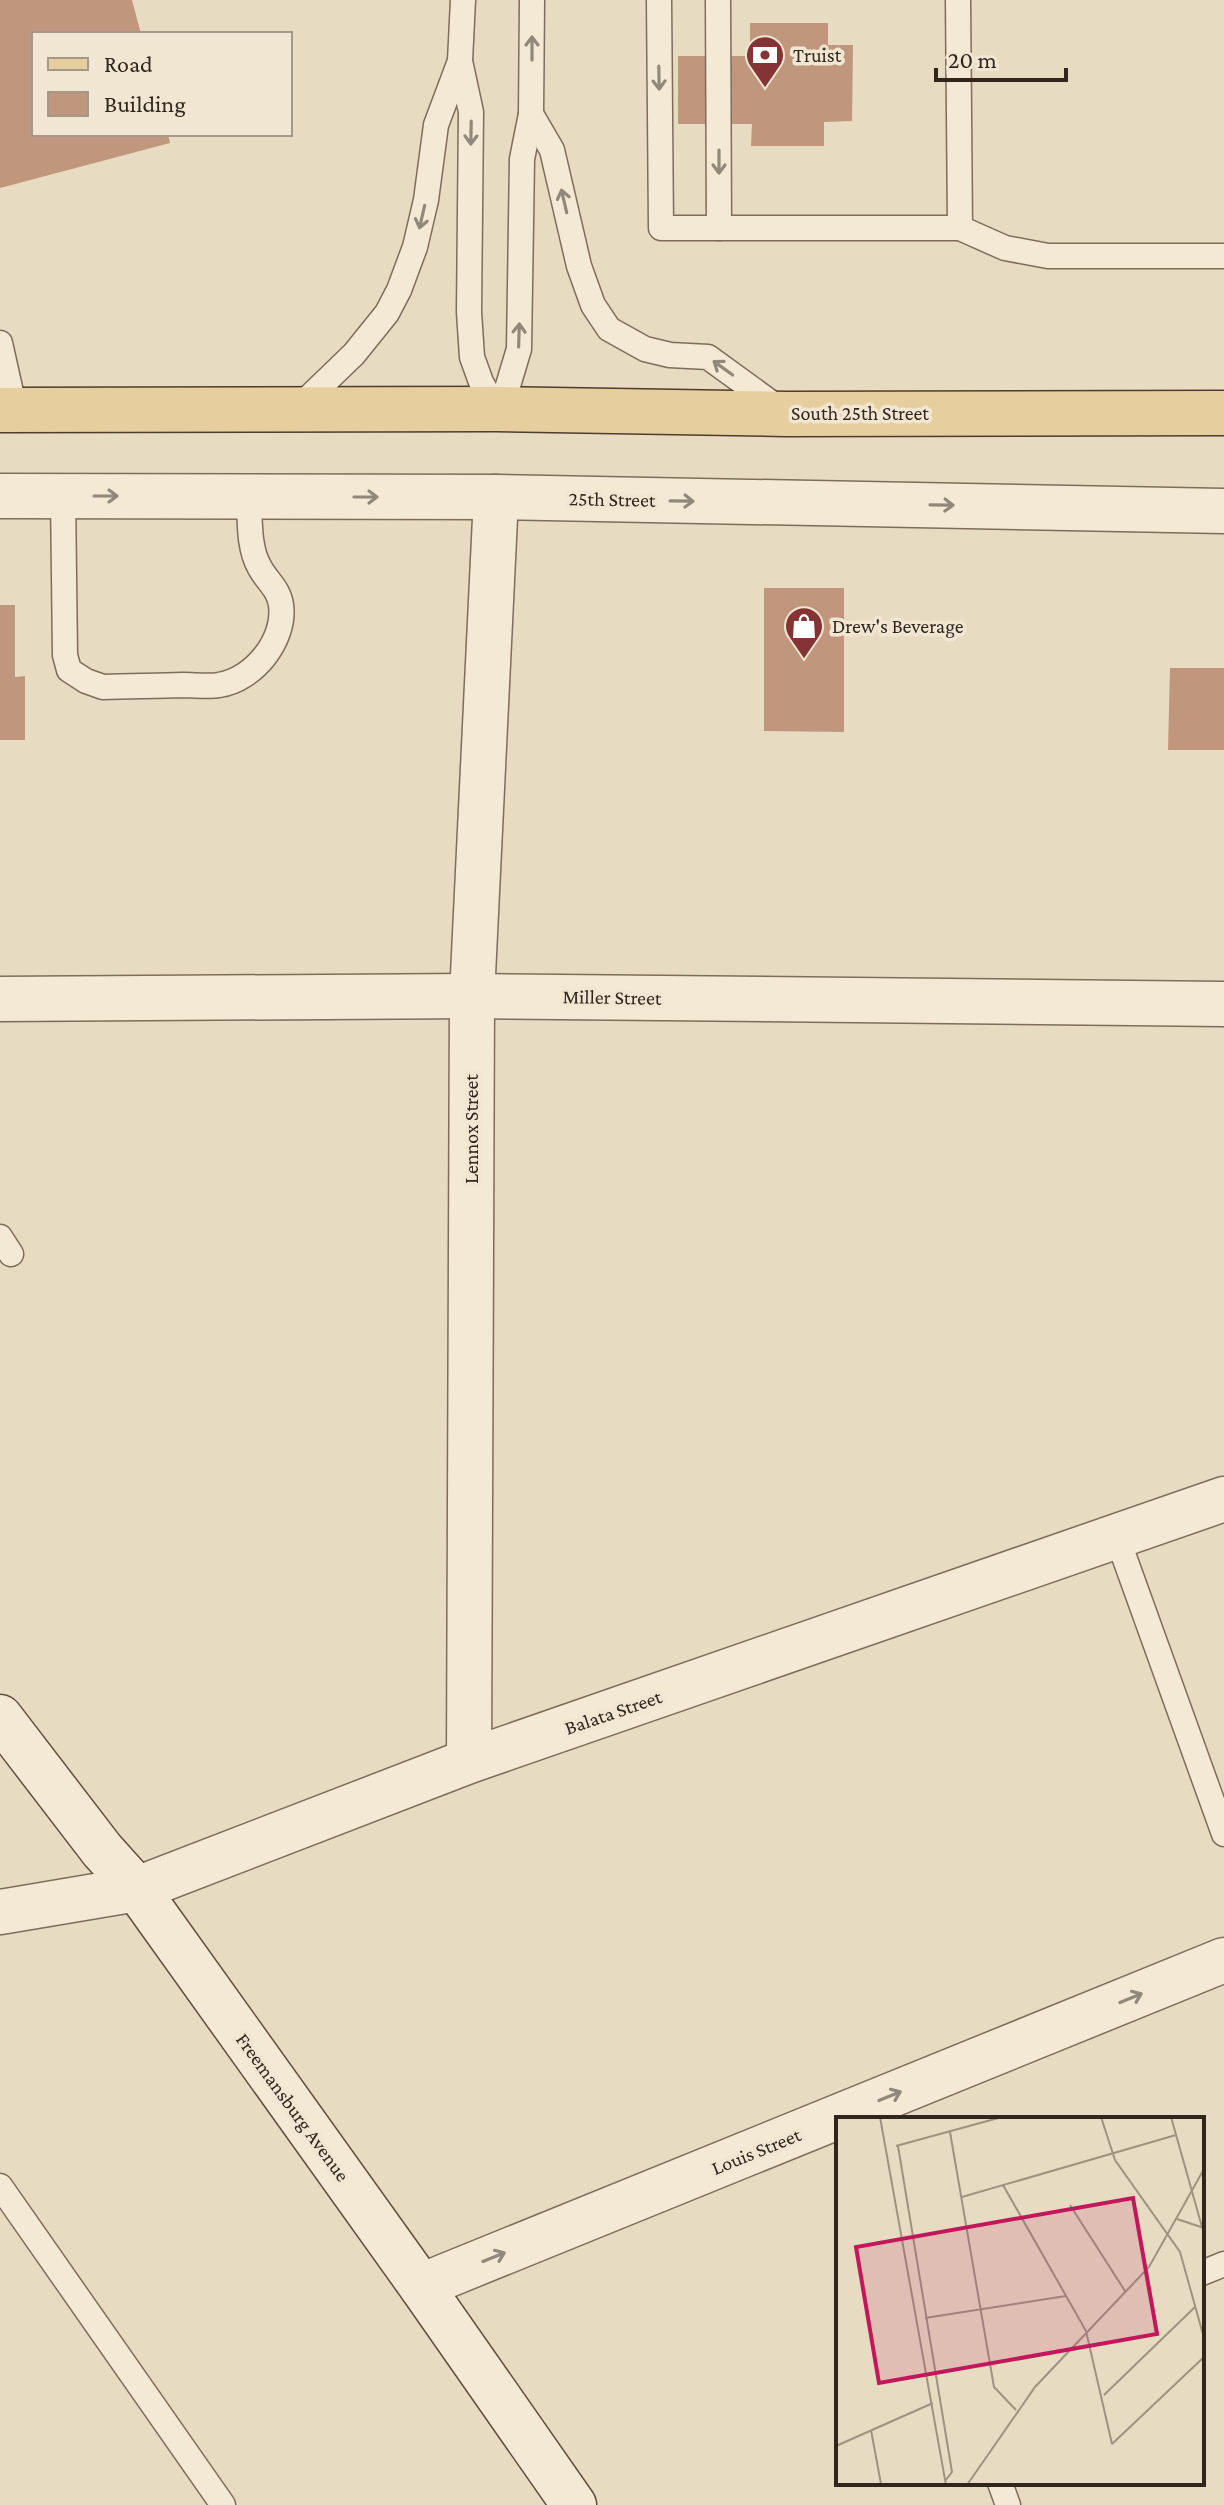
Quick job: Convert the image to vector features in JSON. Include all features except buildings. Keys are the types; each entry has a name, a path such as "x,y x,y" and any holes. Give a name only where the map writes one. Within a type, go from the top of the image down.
{"main road":[{"path":"8,410 496,409"},
{"name":"South 25th Street","path":"496,409 786,414 1224,413"}],"street":[{"name":"25th Street","path":"0,496 496,497 1224,511"},
{"name":"Lennox Street","path":"469,1761 472,996 496,497"},
{"name":"Miller Street","path":"0,999 472,996 1224,1004"},
{"name":"Balata Street","path":"0,1912 137,1889 469,1761 1224,1499"},
{"name":"Freemansburg Avenue","path":"0,1717 102,1850 137,1889 574,2505"},
{"name":"Louis Street","path":"837,2117 1224,1960"},
{"name":"Louis Street","path":"421,2286 836,2118"}],"lane":[{"path":"463,0 460,61 471,112 469,312 472,357 496,409"},
{"path":"496,409 511,379 519,349 522,159 531,114 532,0"},
{"path":"659,0 661,228 960,228 1005,248 1048,256 1224,256"},
{"path":"718,0 719,228"},
{"path":"958,0 960,228"},
{"path":"297,409 354,354 387,313 399,290 415,247 426,200 436,125 460,61"},
{"path":"531,114 552,150 579,266 593,305 609,329 645,349 670,355 708,357 786,414"},
{"path":"0,343 8,410"},
{"path":"63,496 65,655 69,670 103,687 221,685 240,678 272,647 280,625 281,604 275,588 259,568 251,540 249,496"},
{"path":"1117,1537 1224,1834"},
{"path":"0,2186 223,2505"},
{"path":"1204,2272 1224,2264"},
{"path":"1001,2485 1008,2505"}],"place":[{"name":"Truist","path":"765,89"},
{"name":"Drew's Beverage","path":"804,660"}]}
